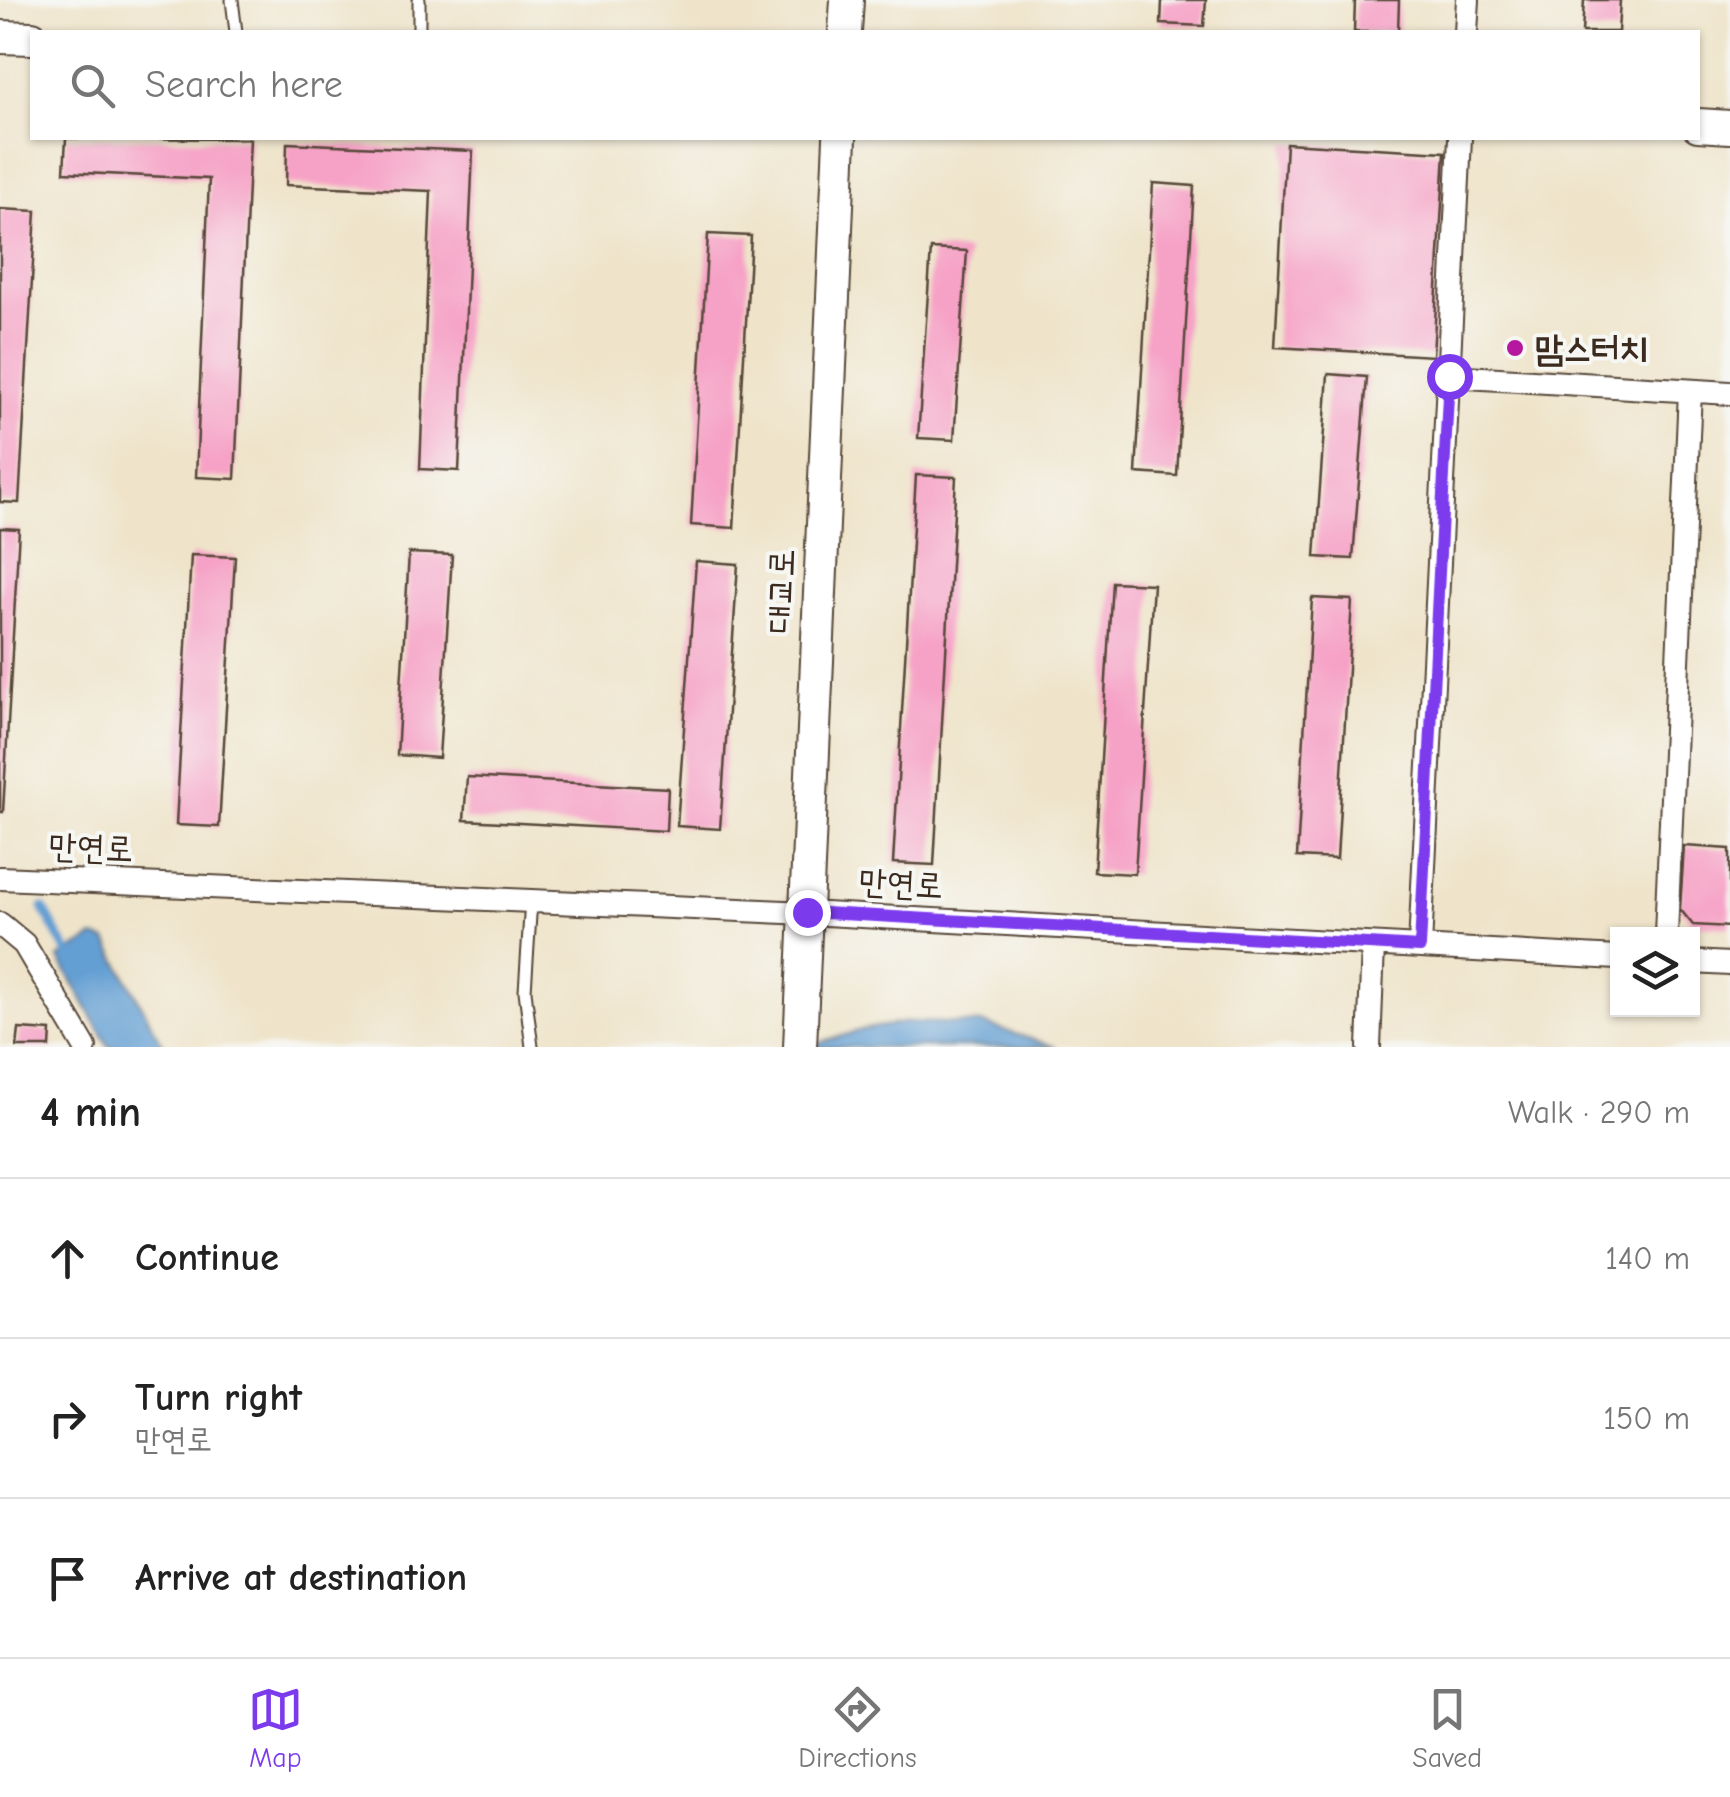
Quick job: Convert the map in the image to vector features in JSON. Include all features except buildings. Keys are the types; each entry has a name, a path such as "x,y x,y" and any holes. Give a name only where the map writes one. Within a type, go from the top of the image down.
{"street":[{"path":"845,30 847,0"},
{"path":"1466,30 1468,0"},
{"path":"0,37 30,38"},
{"path":"1700,125 1730,127"},
{"name":"대교로","path":"800,1040 840,140"},
{"path":"1420,947 1460,140"},
{"path":"1449,376 1730,393"},
{"path":"1666,927 1690,391"},
{"name":"만연로","path":"0,878 807,912 1610,958"},
{"path":"0,924 24,944 83,1046"},
{"path":"1370,1047 1374,946"},
{"path":"1700,962 1730,964"}],"lane":[{"path":"232,0 236,30"},
{"path":"418,30 419,0"},
{"path":"531,900 525,991 532,1047"}],"water":[{"path":"94,937 107,941 164,1047 109,1047 59,958"},
{"path":"908,1022 984,1024 1056,1047 805,1047 865,1029"}],"waterway":[{"path":"43,908 73,962"}],"place":[{"name":"맘스터치","path":"1515,348"}],"route":[{"path":"807,912 1420,947 1449,376"}]}
